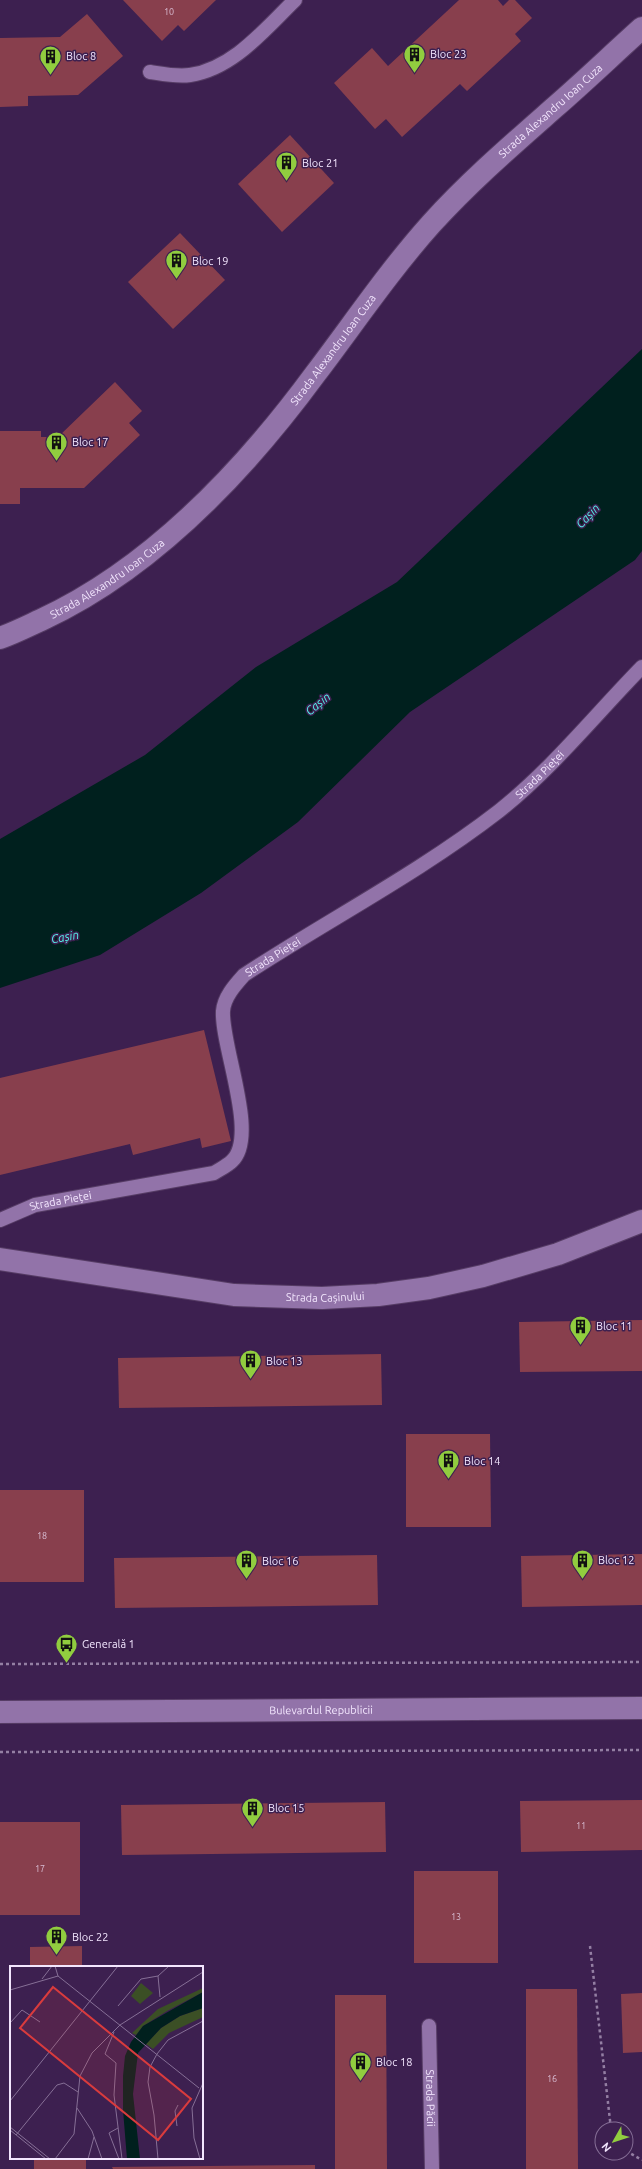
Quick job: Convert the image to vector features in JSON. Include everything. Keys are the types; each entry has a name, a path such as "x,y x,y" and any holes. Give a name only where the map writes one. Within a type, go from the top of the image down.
{"street":[{"name":"Strada Alexandru Ioan Cuza","path":"0,638 69,607 130,568 167,539 205,502 272,429 315,375 403,257 433,222 490,164 642,28"},
{"name":"Strada Cașinului","path":"0,1258 234,1296 322,1298 378,1295 429,1288 484,1276 558,1254 642,1221"},
{"name":"Bulevardul Republicii","path":"0,1712 642,1708"}],"lane":[{"path":"150,72 179,76 206,71 245,48 295,0"},
{"name":"Strada Pieței","path":"0,1220 35,1205 214,1173 233,1160 242,1141 241,1113 224,1030 223,1010 231,989 244,975 419,866 499,810 552,762 642,667"},
{"name":"Strada Păcii","path":"429,2026 432,2169"}],"path":[{"path":"0,1664 642,1662"},
{"path":"0,1752 642,1750"},
{"path":"590,1946 610,2121"}],"water":[{"name":"Cașin","path":"642,349 642,551 635,560 410,712 298,822 201,893 100,955 0,988 0,839 145,755 256,667 397,582"}],"building":[{"path":"123,0 216,0 184,31 178,25 162,41"},
{"name":"Bloc 23","path":"459,0 498,0 503,6 509,0 515,0 532,18 515,34 521,41 467,91 460,84 402,137 386,119 375,129 334,83 372,48 388,66"},
{"name":"Bloc 8","path":"87,14 123,56 78,95 28,96 28,106 0,107 0,38 60,37"},
{"name":"Bloc 21","path":"290,135 334,183 282,232 238,184"},
{"name":"Bloc 19","path":"180,233 225,280 173,329 128,282"},
{"name":"Bloc 17","path":"115,382 142,411 129,423 140,435 84,488 20,488 20,504 0,504 0,431 41,431 41,437 58,437"},
{"path":"204,1030 231,1141 202,1148 200,1138 133,1155 130,1144 0,1175 0,1078"},
{"name":"Bloc 11","path":"642,1320 642,1371 520,1372 519,1322"},
{"name":"Bloc 13","path":"381,1354 382,1405 119,1408 118,1358"},
{"name":"Bloc 14","path":"406,1434 490,1434 491,1527 406,1527"},
{"path":"0,1490 84,1490 84,1582 0,1582"},
{"name":"Bloc 12","path":"642,1554 642,1605 522,1607 521,1556"},
{"name":"Bloc 16","path":"377,1555 378,1605 115,1608 114,1558"},
{"path":"642,1800 642,1850 521,1852 520,1801"},
{"name":"Bloc 15","path":"385,1802 386,1852 122,1855 121,1805"},
{"path":"0,1822 80,1822 80,1915 0,1915"},
{"path":"414,1871 498,1871 498,1963 414,1963"},
{"name":"Bloc 22","path":"82,1946 82,1966 30,1966 30,1947"},
{"path":"526,1989 577,1989 578,2169 526,2169"},
{"path":"642,1993 642,2052 623,2053 621,1994"},
{"name":"Bloc 18","path":"335,1995 386,1995 387,2169 335,2169"},
{"path":"34,2159 86,2159 86,2169 34,2169"},
{"path":"315,2165 315,2169 113,2169 112,2167"}],"place":[{"name":"Bloc 23","path":"414,74"},
{"name":"Bloc 8","path":"50,76"},
{"name":"Bloc 21","path":"286,182"},
{"name":"Bloc 19","path":"176,280"},
{"name":"Bloc 17","path":"56,462"},
{"name":"Bloc 11","path":"581,1346"},
{"name":"Bloc 13","path":"250,1380"},
{"name":"Bloc 14","path":"448,1480"},
{"name":"Bloc 16","path":"246,1580"},
{"name":"Bloc 12","path":"582,1580"},
{"name":"Generală 1","path":"67,1664"},
{"name":"Bloc 15","path":"253,1828"},
{"name":"Bloc 22","path":"56,1956"},
{"name":"Bloc 18","path":"361,2082"}]}
